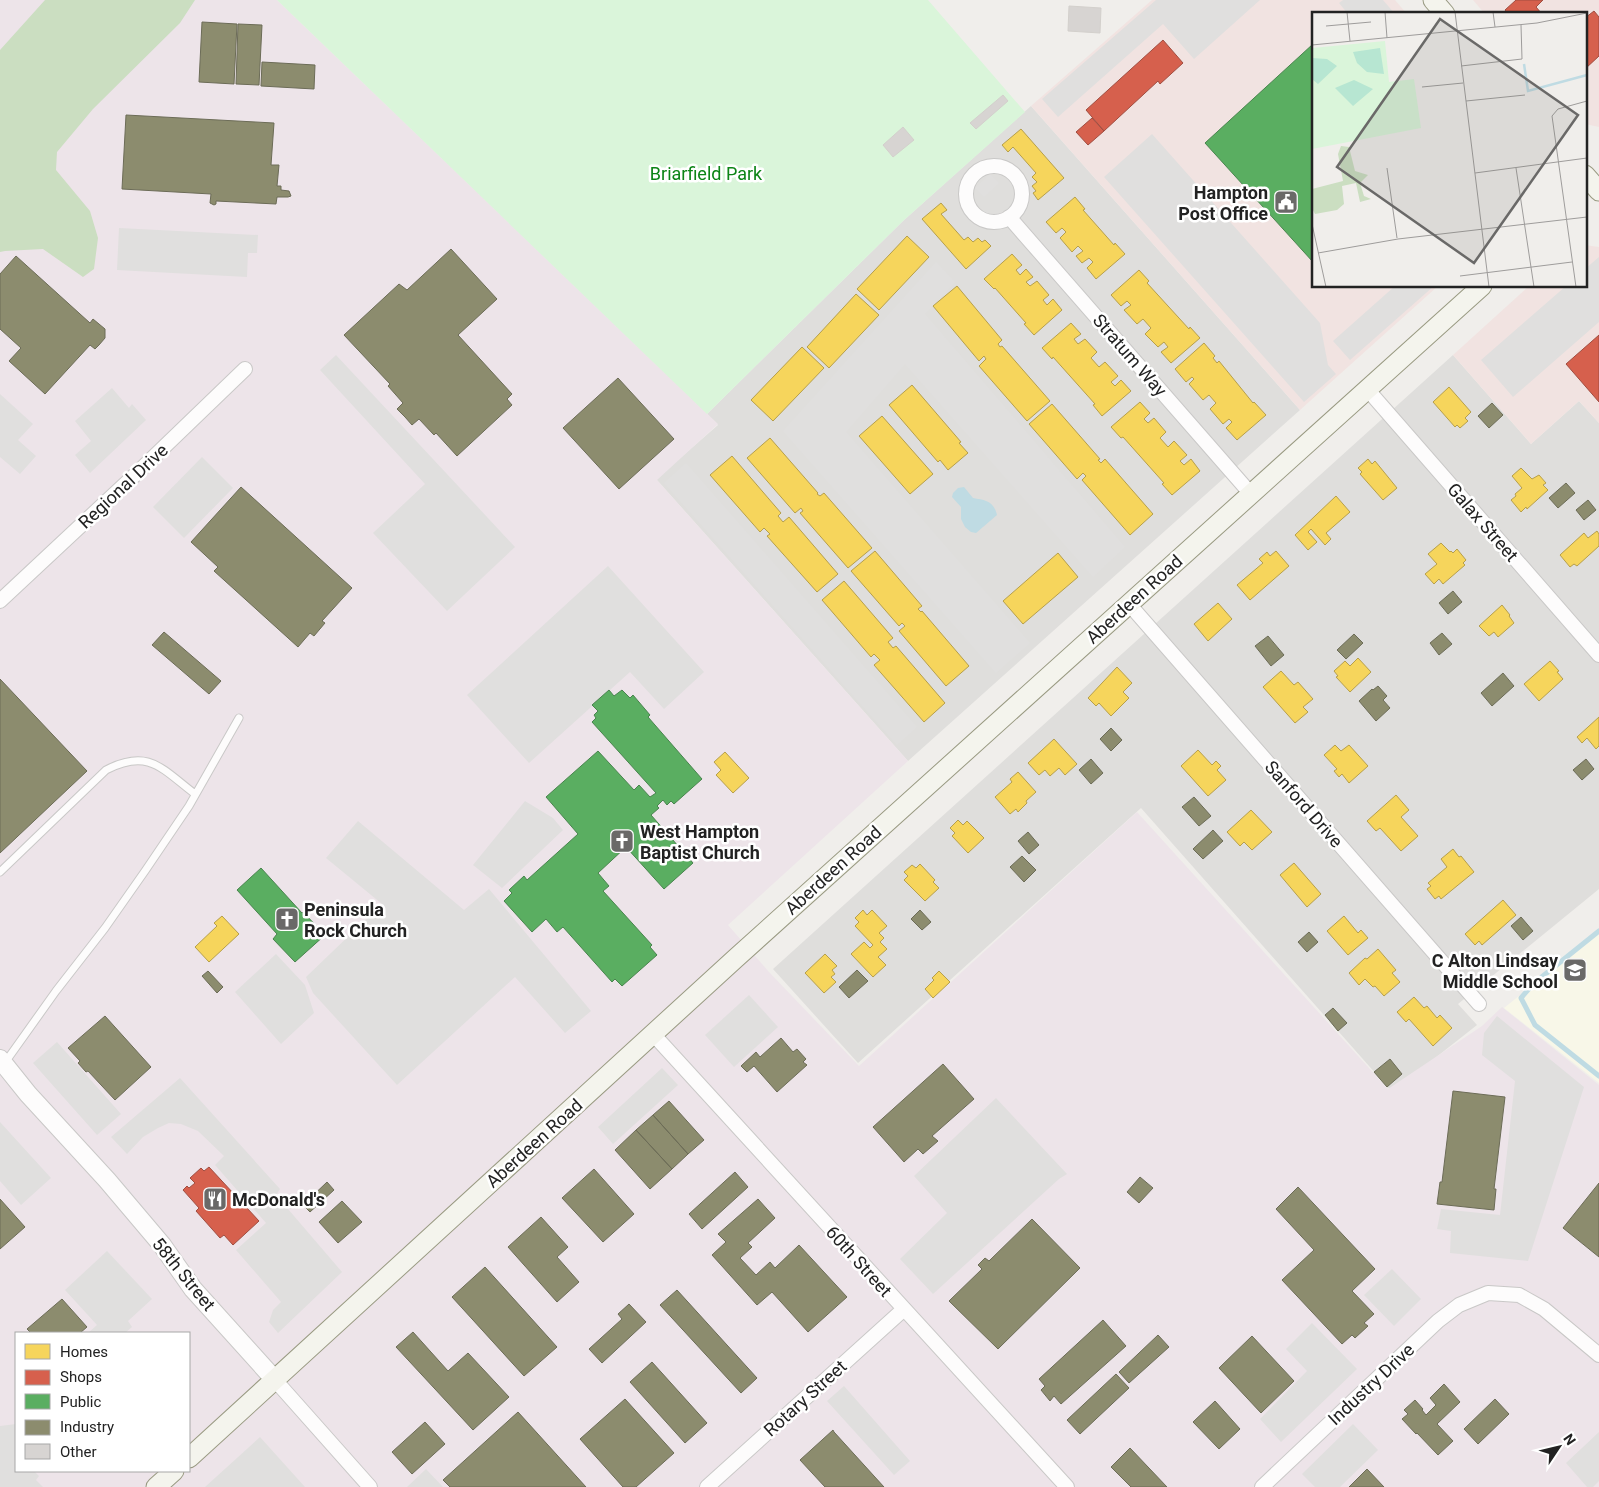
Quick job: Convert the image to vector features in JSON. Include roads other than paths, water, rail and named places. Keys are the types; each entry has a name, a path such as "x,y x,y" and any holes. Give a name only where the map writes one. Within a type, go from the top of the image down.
{"main road":[{"path":"1433,0 1443,12"},
{"name":"Aberdeen Road","path":"190,1457 653,1034 1480,288"},
{"path":"156,1487 173,1472"}],"street":[{"path":"1002,167 1017,178 1021,186 1022,195 1016,212 1010,217 992,222 976,215 970,207 967,198 970,180 976,173 984,168 1002,167"},
{"name":"Stratum Way","path":"1010,217 1251,494"},
{"name":"Regional Drive","path":"0,601 137,473 244,369"},
{"name":"Galax Street","path":"1367,389 1599,655"},
{"name":"Sanford Drive","path":"1129,604 1479,1004"},
{"name":"60th Street","path":"653,1034 1067,1487"},
{"name":"58th Street","path":"2,1062 28,1094 107,1180 162,1246 193,1289 370,1487"},
{"name":"Industry Drive","path":"1262,1487 1438,1321 1460,1305 1488,1293 1519,1295 1544,1309 1599,1355"},
{"name":"Rotary Street","path":"707,1487 904,1309"}],"lane":[{"path":"2,1062 105,928 145,871 195,794 239,718"},
{"path":"0,872 106,770 116,765 129,761 145,760 159,767 195,794"}],"water":[{"path":"964,487 973,498 991,504 996,510 997,515 976,533 971,532 965,527 961,519 961,507 952,497 958,488"}],"waterway":[{"path":"1599,931 1533,984 1521,998 1535,1025 1599,1076"}],"place":[{"name":"Hampton Post Office","path":"1286,202"},
{"name":"West Hampton Baptist Church","path":"622,841"},
{"name":"Peninsula Rock Church","path":"287,919"},
{"name":"C Alton Lindsay Middle School","path":"1575,970"},
{"name":"McDonald's","path":"215,1199"}],"park label":[{"name":"Briarfield Park","path":"706,173"}]}
